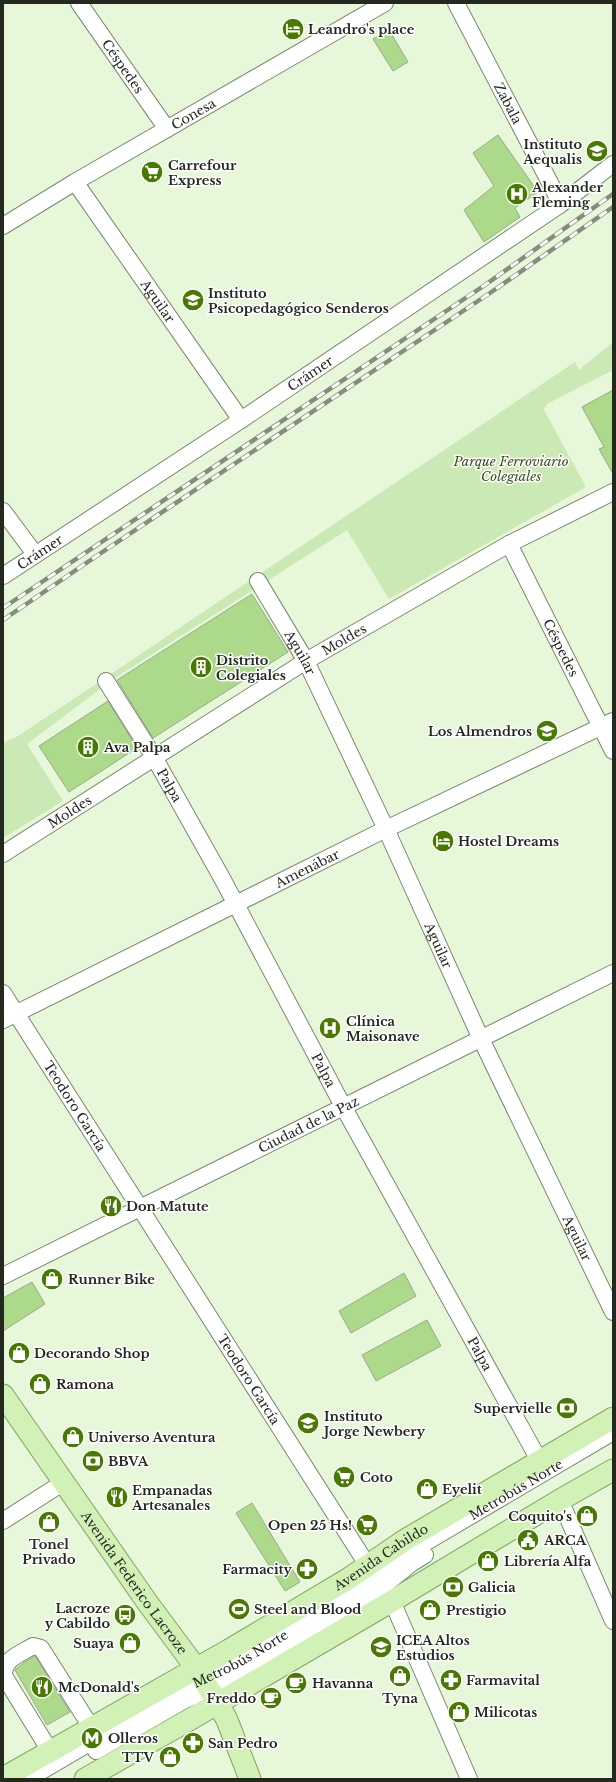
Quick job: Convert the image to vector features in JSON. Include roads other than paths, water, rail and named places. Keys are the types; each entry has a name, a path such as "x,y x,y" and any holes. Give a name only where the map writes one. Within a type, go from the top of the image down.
{"main road":[{"name":"Avenida Federico Lacroze","path":"3,1395 146,1602 207,1685 227,1720 250,1779"},
{"name":"Avenida Cabildo","path":"379,1583 405,1540 539,1460 613,1418"},
{"name":"Avenida Cabildo","path":"85,1779 207,1685 379,1583 560,1500 613,1470"},
{"name":"Avenida Cabildo","path":"3,1778 91,1727 207,1685 229,1650 348,1579 379,1583"}],"street":[{"name":"Céspedes","path":"79,3 167,129"},
{"name":"Conesa","path":"3,226 75,182 386,3"},
{"name":"Zabala","path":"456,3 561,204"},
{"name":"Crámer","path":"3,576 241,420 561,204 613,164"},
{"name":"Aguilar","path":"75,182 241,420"},
{"name":"Moldes","path":"3,854 154,756 306,661 510,544 613,492"},
{"path":"3,511 35,554"},
{"name":"Céspedes","path":"510,544 606,724 613,751"},
{"name":"Aguilar","path":"258,581 306,661 386,828 481,1039 613,1312"},
{"name":"Palpa","path":"106,681 154,756 344,1108 539,1460"},
{"name":"Amenábar","path":"10,1017 386,828 606,724"},
{"name":"Ciudad de la Paz","path":"3,1276 344,1108 613,973"},
{"name":"Teodoro García","path":"3,992 10,1017 140,1208 379,1583 469,1779"},
{"name":"Metrobús Norte","path":"379,1583 410,1551 613,1432"},
{"name":"Metrobús Norte","path":"48,1779 183,1701 237,1663 355,1592 379,1583 504,1506 613,1445"},
{"path":"3,1521 64,1482"},
{"path":"560,1500 613,1621"},
{"path":"50,1751 4,1676 3,1669 6,1663 33,1646 41,1648 91,1727"},
{"name":"Metrobús Norte","path":"28,1779 176,1692 207,1685"}],"railway":[{"path":"3,608 485,285 613,194"},
{"path":"3,620 490,293 613,207"}],"place":[{"name":"Leandro's place","path":"293,29"},
{"name":"Instituto Aequalis","path":"597,151"},
{"name":"Carrefour Express","path":"152,172"},
{"name":"Alexander Fleming","path":"517,194"},
{"name":"Instituto Psicopedagógico Senderos","path":"193,300"},
{"name":"Distrito Colegiales","path":"201,667"},
{"name":"Los Almendros","path":"547,731"},
{"name":"Ava Palpa","path":"88,747"},
{"name":"Hostel Dreams","path":"443,841"},
{"name":"Clínica Maisonave","path":"330,1028"},
{"name":"Don Matute","path":"111,1206"},
{"name":"Runner Bike","path":"52,1279"},
{"name":"Decorando Shop","path":"19,1353"},
{"name":"Ramona","path":"40,1384"},
{"name":"Supervielle","path":"567,1408"},
{"name":"Instituto Jorge Newbery","path":"308,1423"},
{"name":"Universo Aventura","path":"73,1437"},
{"name":"BBVA","path":"93,1461"},
{"name":"Coto","path":"344,1477"},
{"name":"Eyelit","path":"427,1489"},
{"name":"Empanadas Artesanales","path":"117,1497"},
{"name":"Coquito's","path":"587,1516"},
{"name":"Tonel Privado","path":"49,1522"},
{"name":"Open 25 Hs!","path":"367,1525"},
{"name":"ARCA","path":"528,1540"},
{"name":"Librería Alfa","path":"488,1561"},
{"name":"Farmacity","path":"307,1569"},
{"name":"Galicia","path":"453,1587"},
{"name":"Steel and Blood","path":"239,1609"},
{"name":"Prestigio","path":"430,1610"},
{"name":"Lacroze y Cabildo","path":"125,1615"},
{"name":"Suaya","path":"130,1643"},
{"name":"ICEA Altos Estudios","path":"381,1647"},
{"name":"Tyna","path":"400,1676"},
{"name":"Farmavital","path":"451,1680"},
{"name":"Havanna","path":"296,1683"},
{"name":"McDonald's","path":"42,1687"},
{"name":"Freddo","path":"271,1698"},
{"name":"Milicotas","path":"459,1712"},
{"name":"Olleros","path":"92,1738"},
{"name":"San Pedro","path":"193,1743"},
{"name":"TTV","path":"170,1757"}],"park label":[{"name":"Parque Ferroviario Colegiales","path":"511,468"}]}
